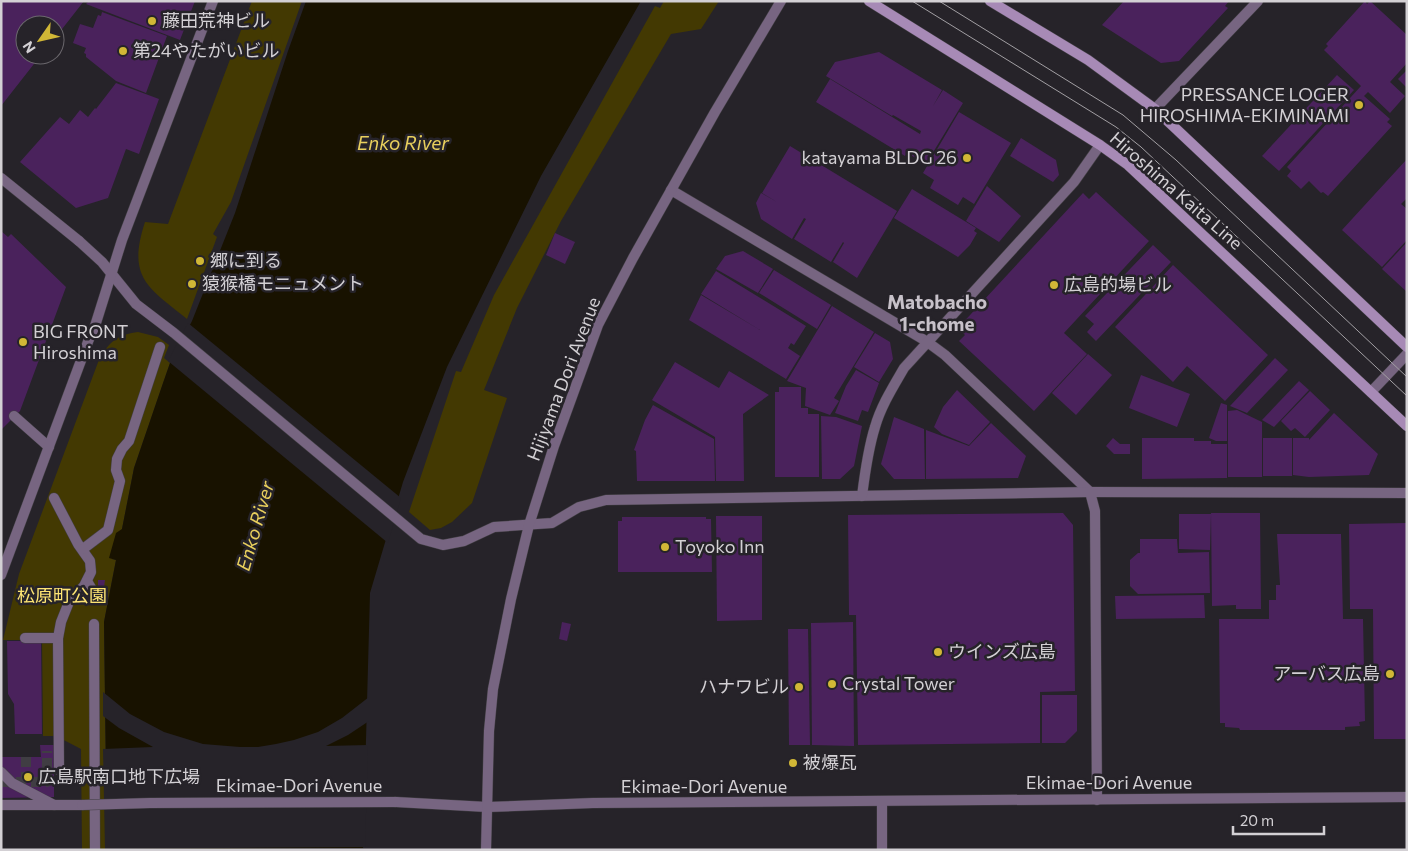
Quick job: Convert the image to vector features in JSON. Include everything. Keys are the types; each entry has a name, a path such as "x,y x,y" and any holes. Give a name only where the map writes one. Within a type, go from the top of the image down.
{"main road":[{"name":"Hiroshima Kaita Line","path":"869,1 1100,145 1128,165 1407,426"},
{"path":"990,1 1088,60 1155,109 1407,347"}],"street":[{"path":"1,574 89,339 122,240 213,1"},
{"name":"Hijiyama Dori Avenue","path":"486,850 489,731 493,689 511,599 529,524 554,446 598,325 671,190 780,1"},
{"path":"1155,109 1258,1"},
{"path":"862,496 875,426 888,396 904,368 1074,182 1100,145"},
{"path":"1,178 102,262 136,304 174,333 421,539 442,545 464,541 494,527 552,523 579,507 606,500 1090,492 1407,493"},
{"path":"671,190 945,355 1090,492 1095,511 1097,800"},
{"path":"83,550 108,530 120,481 116,470 118,459 122,449 130,441 160,347"},
{"path":"1371,392 1407,354"},
{"path":"14,416 49,447"},
{"path":"54,498 78,544 90,561 91,572 88,581 69,602 61,622 58,638 59,770"},
{"path":"88,581 96,596"},
{"path":"94,624 96,850"},
{"path":"25,638 58,638"},
{"path":"1,772 12,783 54,805"},
{"name":"Ekimae-Dori Avenue","path":"1,805 396,802 486,807 593,804 1407,797"},
{"path":"882,802 882,850"}],"green space":[{"path":"252,1 302,1 231,202 213,234 217,237 187,319 151,289 144,279 138,256 140,241 145,222 168,224"},
{"path":"664,1 719,1 701,29 671,34 561,221 517,308 484,390 507,398 472,503 452,522 441,528 430,530 409,512 456,371 461,372 494,295 655,6 660,8"},
{"name":"松原町公園","path":"138,332 158,337 169,345 164,358 170,363 134,468 122,529 112,559 116,560 104,622 107,850 82,850 81,749 56,736 43,736 42,640 3,640 19,574 100,357 116,339 126,334"}],"water":[{"name":"Enko River","path":"306,1 641,1 541,176 447,367 403,482 370,593 363,850 107,850 104,622 116,560 109,558 116,533 122,529 134,468 170,363 192,321 235,213"}],"pier":[{"path":"188,323 401,498 388,543 168,361"},
{"path":"103,692 130,714 164,732 203,744 240,747 276,744 318,732 342,718 369,697 369,721 348,735 326,746 368,745 365,847 105,849 103,749 153,747 119,728 103,716"},
{"path":"365,848 365,850 105,850"}],"building":[{"path":"3,1 84,1 65,25 65,15 15,15 15,65 33,65 1,106 1,4"},
{"name":"藤田荒神ビル","path":"89,1 195,1 180,40 86,4"},
{"path":"1124,1 1229,1 1225,6 1228,8 1179,61 1161,63 1102,25"},
{"name":"PRESSANCE LOGER HIROSHIMA-EKIMINAMI","path":"1365,1 1367,4 1370,1 1407,35 1407,63 1390,82 1405,96 1390,113 1368,92 1364,96 1390,119 1387,122 1392,126 1328,196 1323,192 1321,193 1309,181 1301,189 1287,176 1291,171 1287,167 1361,86 1324,50 1328,46 1326,44"},
{"name":"第24やたがいビル","path":"102,12 167,36 146,93 116,81 86,57 84,53 86,48 73,43 80,24 93,28 98,15 101,16"},
{"path":"879,52 942,90 933,106 943,90 963,103 926,164 907,153 905,156 816,102 830,79 920,134 921,131 892,116 826,76 835,62"},
{"path":"1407,70 1407,88 1398,79"},
{"path":"1337,75 1354,90 1279,171 1262,156"},
{"path":"116,83 159,99 139,154 126,149 108,198 76,208 20,162 60,117 69,124 80,110 88,117"},
{"name":"katayama BLDG 26","path":"959,112 1011,143 974,204 963,197 958,205 930,188 934,180 923,173"},
{"path":"1021,138 1056,160 1059,175 1053,182 1010,156"},
{"path":"790,146 897,211 857,278 833,262 843,242 831,262 794,239 806,219 804,218 792,239 761,219 756,203 761,193 777,202 762,193"},
{"path":"1407,159 1407,198 1401,204 1407,209 1407,240 1382,267 1342,230"},
{"path":"987,186 1021,216 999,242 966,221"},
{"path":"912,189 976,228 974,231 977,233 970,245 958,257 894,218"},
{"name":"広島的場ビル","path":"1096,192 1149,241 1064,333 1087,354 1034,411 959,341 965,335 958,328 1083,193 1089,199"},
{"name":"BIG FRONT Hiroshima","path":"1,231 8,237 11,234 66,287 20,411 1,430"},
{"path":"555,233 575,242 565,264 546,255"},
{"path":"1407,242 1407,292 1382,269"},
{"path":"1153,245 1171,262 1096,341 1087,332 1094,324 1085,316"},
{"path":"743,251 773,269 758,293 716,269 725,256"},
{"path":"1173,265 1268,355 1225,401 1187,366 1173,382 1115,327"},
{"path":"774,270 831,305 817,329 759,293"},
{"path":"716,271 806,326 794,345 791,343 788,348 800,356 786,379 689,320 701,295 760,330 701,294"},
{"path":"832,306 874,332 834,398 839,401 830,415 805,406 806,388 787,381"},
{"path":"875,333 890,342 893,359 879,382 854,367"},
{"path":"1088,354 1112,375 1076,415 1052,393"},
{"path":"1275,358 1288,370 1247,413 1230,406"},
{"path":"675,362 719,388 729,371 769,395 743,414 744,481 716,481 715,437 652,400"},
{"path":"856,370 879,383 868,412 862,410 858,421 835,413 846,386"},
{"path":"1141,375 1190,394 1177,427 1129,408"},
{"path":"1299,381 1309,390 1274,427 1262,420"},
{"path":"779,387 801,387 801,408 808,408 808,414 819,414 819,477 775,477 775,392 779,392"},
{"path":"957,390 990,422 969,445 942,434 934,427 943,407"},
{"path":"1310,391 1330,410 1305,437 1295,428 1291,431 1281,421"},
{"path":"1221,403 1227,405 1227,441 1216,441 1209,438"},
{"path":"653,405 714,439 715,481 637,481 636,451 634,450 645,420"},
{"path":"1237,410 1262,422 1262,477 1228,477 1228,411"},
{"path":"1334,413 1378,454 1369,475 1309,477 1293,475 1293,438 1309,438 1309,440"},
{"path":"821,416 836,417 862,426 854,466 840,479 822,479"},
{"path":"894,417 924,429 925,479 894,479 881,464"},
{"path":"991,423 1026,456 1018,478 926,479 926,430 969,446"},
{"path":"1113,438 1120,444 1130,444 1130,454 1114,454 1106,446"},
{"path":"1142,438 1194,438 1194,441 1211,441 1211,444 1227,444 1227,478 1142,479"},
{"path":"1263,438 1292,438 1292,476 1263,476"},
{"path":"1063,513 1073,525 1075,691 1040,692 1040,743 858,745 856,615 849,615 848,515"},
{"path":"1211,513 1260,513 1261,609 1236,609 1236,605 1212,606"},
{"path":"1179,514 1211,514 1210,550 1179,549"},
{"path":"716,516 762,516 762,620 717,621"},
{"name":"Toyoko Inn","path":"622,517 706,517 706,519 711,519 712,572 618,572 618,521 622,521"},
{"name":"アーバス広島","path":"1407,523 1407,739 1374,739 1373,609 1350,609 1349,524"},
{"path":"1277,534 1341,534 1343,619 1363,619 1365,721 1359,722 1360,726 1345,727 1345,730 1240,730 1239,728 1225,727 1225,723 1220,723 1219,619 1269,619 1269,600 1276,600 1276,585 1280,585"},
{"path":"1140,539 1177,539 1178,553 1209,552 1210,593 1138,594 1130,586 1130,560 1140,553"},
{"path":"98,580 105,580 104,588 98,588"},
{"path":"1204,595 1205,618 1116,619 1115,596"},
{"path":"562,622 571,624 567,641 559,639"},
{"name":"Crystal Tower","path":"853,622 854,746 812,745 811,623"},
{"name":"ハナワビル","path":"788,629 808,629 810,745 789,745"},
{"path":"7,641 41,641 42,734 15,734 14,704 8,694"},
{"path":"1042,695 1077,695 1077,731 1065,743 1042,743"},
{"name":"広島駅南口地下広場","path":"40,745 54,745 54,797 1,798 1,757 41,757"}],"tunnel":[{"path":"1,782 47,782 47,751"},
{"path":"26,757 26,782"}],"tram line":[{"path":"912,1 1116,127 1141,147 1407,396"},
{"path":"939,1 1123,115 1176,160 1407,377"}],"place":[{"name":"藤田荒神ビル","path":"152,21"},
{"name":"第24やたがいビル","path":"123,51"},
{"name":"PRESSANCE LOGER HIROSHIMA-EKIMINAMI","path":"1359,105"},
{"name":"katayama BLDG 26","path":"967,158"},
{"name":"郷に到る","path":"200,261"},
{"name":"猿猴橋モニュメント","path":"192,284"},
{"name":"広島的場ビル","path":"1054,285"},
{"name":"BIG FRONT Hiroshima","path":"23,342"},
{"name":"Toyoko Inn","path":"665,547"},
{"name":"ウインズ広島","path":"938,652"},
{"name":"アーバス広島","path":"1390,674"},
{"name":"Crystal Tower","path":"832,684"},
{"name":"ハナワビル","path":"799,687"},
{"name":"被爆瓦","path":"793,763"},
{"name":"広島駅南口地下広場","path":"28,777"}],"district":[{"name":"Matobacho 1-chome","path":"937,313"}]}
